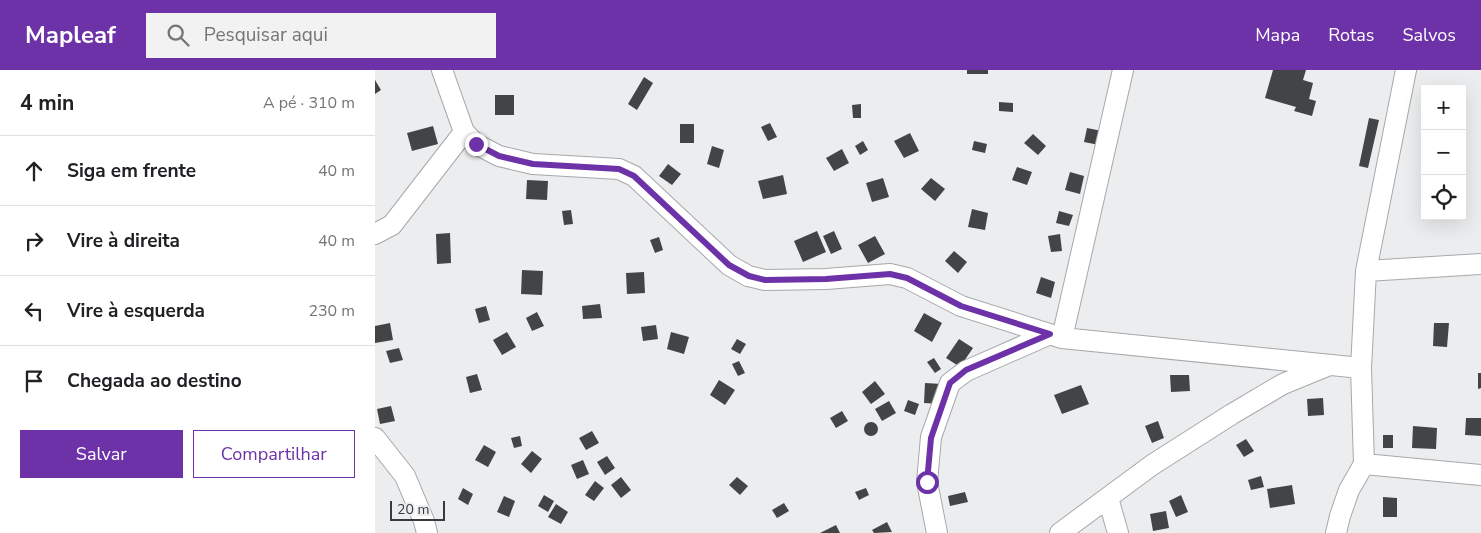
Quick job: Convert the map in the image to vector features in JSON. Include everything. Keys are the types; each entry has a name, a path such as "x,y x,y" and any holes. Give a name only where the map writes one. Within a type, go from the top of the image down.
{"street":[{"path":"442,70 464,132 476,144 499,156 533,164 619,169 634,176 729,265 749,276 765,280 826,279 890,274 907,278 961,306 1056,336 1361,368"},
{"path":"1056,336 1123,70"},
{"path":"1336,533 1349,490 1364,464 1361,368 1366,271 1406,70"},
{"path":"375,234 392,225 464,132"},
{"path":"1366,271 1481,264"},
{"path":"937,533 927,482 931,438 950,383 966,370 1056,336"},
{"path":"1060,533 1152,465 1232,414 1283,384 1329,365"},
{"path":"375,438 405,476 424,521 427,533"},
{"path":"1364,464 1481,475"},
{"path":"1108,498 1118,533"}],"building":[{"path":"967,70 988,70 988,74 967,74"},
{"path":"1273,70 1306,70 1303,80 1313,83 1309,99 1316,101 1312,116 1294,111 1296,107 1265,98"},
{"path":"644,77 653,83 637,110 628,104"},
{"path":"375,80 381,90 375,94"},
{"path":"495,95 514,95 514,115 495,115"},
{"path":"999,102 1013,103 1013,112 999,111"},
{"path":"861,104 861,118 853,118 852,105"},
{"path":"1369,118 1379,120 1368,168 1359,166"},
{"path":"770,123 777,137 768,141 761,127"},
{"path":"680,124 694,124 694,143 680,143"},
{"path":"433,126 438,144 412,151 407,133"},
{"path":"1087,128 1102,131 1099,145 1084,142"},
{"path":"910,133 919,151 904,158 894,141"},
{"path":"1033,134 1046,146 1038,155 1024,143"},
{"path":"863,141 868,150 860,155 855,146"},
{"path":"974,141 987,144 985,153 972,150"},
{"path":"712,146 724,150 719,168 707,164"},
{"path":"842,149 849,163 834,171 826,158"},
{"path":"668,164 681,174 672,185 659,176"},
{"path":"1017,167 1032,172 1027,185 1012,180"},
{"path":"1070,172 1084,176 1080,194 1065,190"},
{"path":"783,175 787,194 763,199 758,181"},
{"path":"883,178 889,197 872,202 866,183"},
{"path":"931,178 945,189 935,201 921,189"},
{"path":"527,180 548,181 547,200 526,199"},
{"path":"972,209 988,213 985,230 968,227"},
{"path":"571,210 573,224 564,225 562,211"},
{"path":"1059,211 1073,215 1069,226 1056,223"},
{"path":"817,231 826,252 803,262 794,241"},
{"path":"834,231 842,249 831,254 823,236"},
{"path":"450,233 451,263 437,264 436,234"},
{"path":"1060,234 1062,251 1051,252 1048,236"},
{"path":"875,236 885,254 868,263 858,245"},
{"path":"659,237 663,250 655,253 650,240"},
{"path":"954,251 967,262 958,273 945,261"},
{"path":"522,270 543,271 542,295 521,294"},
{"path":"644,272 645,293 627,294 626,273"},
{"path":"1041,277 1055,282 1051,298 1036,293"},
{"path":"600,304 602,318 583,319 582,306"},
{"path":"486,306 490,320 479,323 475,309"},
{"path":"537,312 544,326 532,331 526,318"},
{"path":"924,313 942,323 932,342 914,331"},
{"path":"390,323 393,340 375,343 375,326"},
{"path":"1434,323 1449,323 1447,347 1433,346"},
{"path":"656,325 658,339 643,341 641,327"},
{"path":"507,332 516,347 502,355 493,340"},
{"path":"671,332 689,337 684,354 667,349"},
{"path":"737,339 746,344 740,354 731,349"},
{"path":"959,339 973,348 960,367 946,358"},
{"path":"399,348 403,360 390,363 386,351"},
{"path":"934,358 941,369 935,373 927,362"},
{"path":"739,361 745,373 738,376 732,364"},
{"path":"1478,373 1481,373 1481,388 1478,389"},
{"path":"477,374 482,390 470,393 466,377"},
{"path":"1170,375 1189,375 1190,391 1171,392"},
{"path":"719,380 735,390 725,405 710,395"},
{"path":"875,381 885,394 871,404 862,392"},
{"path":"925,383 942,384 941,404 924,403"},
{"path":"1081,385 1089,404 1062,414 1054,395"},
{"path":"1323,398 1324,415 1308,416 1307,399"},
{"path":"908,400 919,404 915,415 904,411"},
{"path":"889,401 896,413 882,421 875,409"},
{"path":"391,406 395,421 380,424 377,409"},
{"path":"842,411 848,421 836,428 830,418"},
{"path":"1466,418 1481,418 1481,436 1465,435"},
{"path":"1158,421 1164,438 1152,443 1145,426"},
{"path":"871,422 876,424 878,429 876,434 871,436 866,434 864,429 866,424"},
{"path":"1413,426 1437,428 1436,449 1412,448"},
{"path":"592,431 599,443 586,450 579,438"},
{"path":"1383,435 1393,435 1393,448 1383,448"},
{"path":"520,436 522,446 514,448 511,438"},
{"path":"1246,439 1254,451 1244,457 1236,445"},
{"path":"484,445 496,452 488,467 475,460"},
{"path":"532,451 542,459 531,473 521,464"},
{"path":"607,456 615,468 605,475 597,462"},
{"path":"583,460 589,474 577,479 571,465"},
{"path":"1261,476 1264,487 1251,490 1248,480"},
{"path":"621,477 631,490 621,498 611,485"},
{"path":"737,477 748,486 740,495 729,485"},
{"path":"595,481 604,488 594,501 585,495"},
{"path":"1292,485 1295,504 1270,508 1267,489"},
{"path":"463,488 473,494 468,505 458,499"},
{"path":"866,488 869,495 859,500 855,492"},
{"path":"965,492 968,502 950,506 948,496"},
{"path":"544,495 554,501 548,512 538,506"},
{"path":"1181,495 1188,512 1176,517 1169,501"},
{"path":"504,496 515,501 509,517 497,512"},
{"path":"1383,497 1397,498 1397,517 1383,517"},
{"path":"784,503 789,511 777,518 772,510"},
{"path":"556,504 568,512 561,524 548,517"},
{"path":"1166,511 1169,528 1153,531 1150,514"},
{"path":"887,522 892,532 874,533 872,530"},
{"path":"836,525 840,533 820,533"}],"route":[{"path":"476,144 499,156 533,164 619,169 634,176 729,265 749,276 765,280 826,279 890,274 907,278 961,306 1050,334 966,370 950,383 931,438 927,482"}]}
